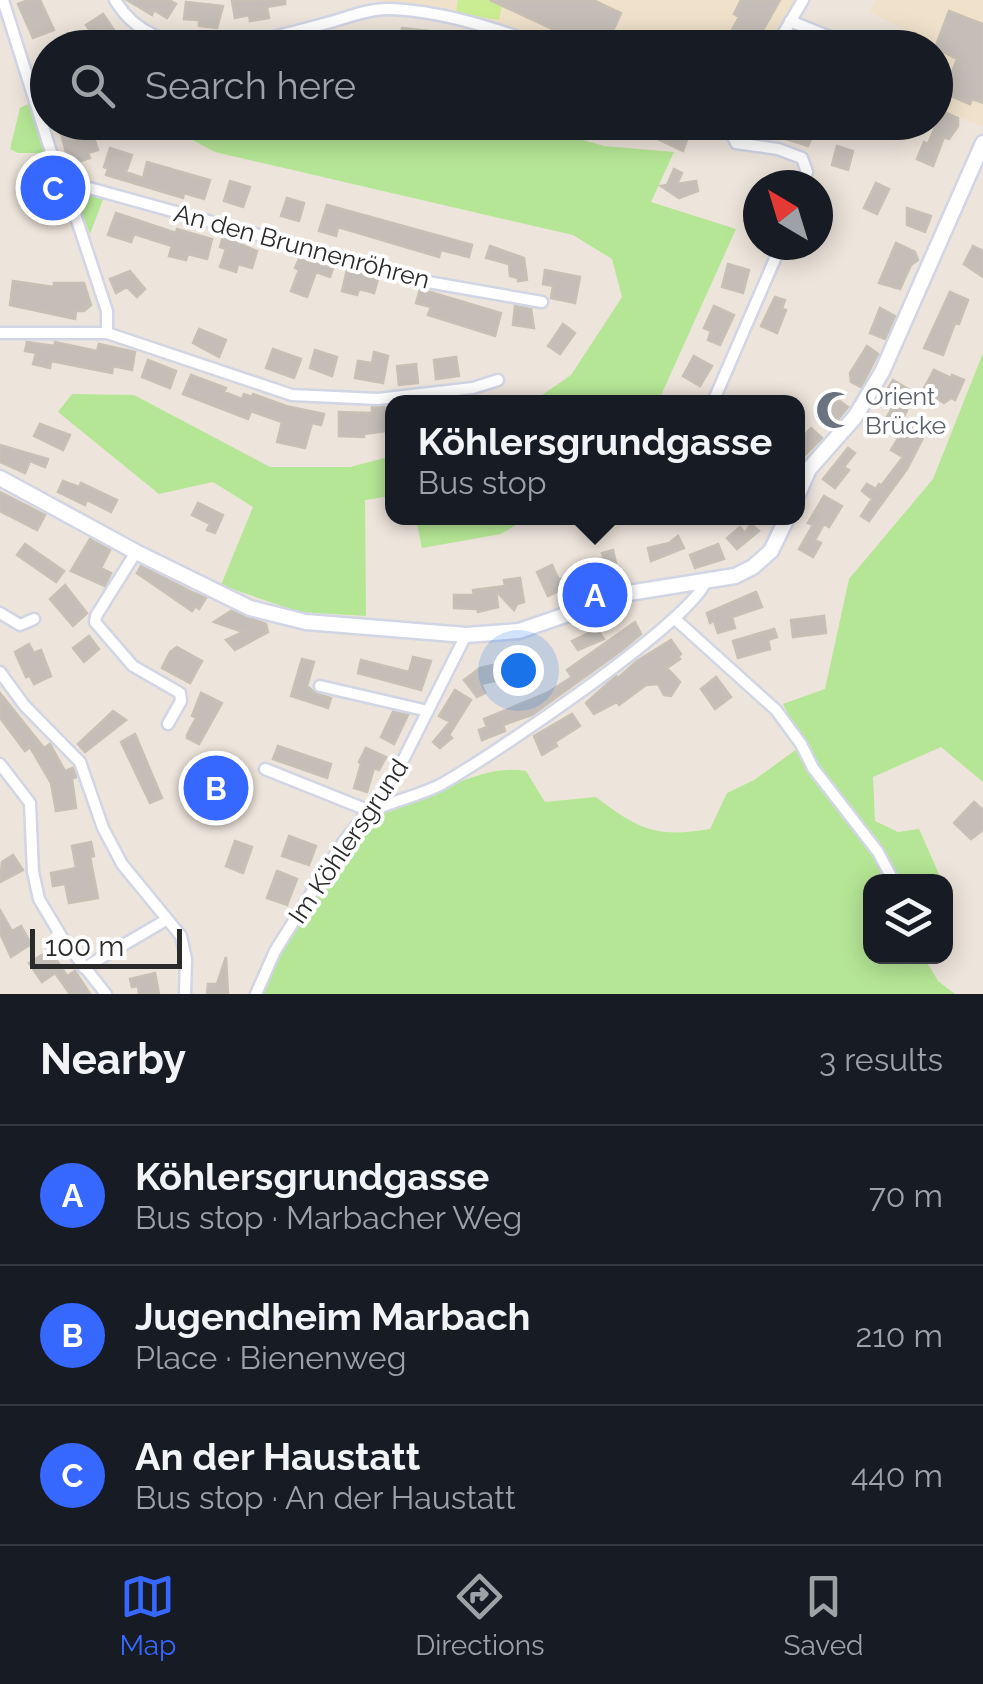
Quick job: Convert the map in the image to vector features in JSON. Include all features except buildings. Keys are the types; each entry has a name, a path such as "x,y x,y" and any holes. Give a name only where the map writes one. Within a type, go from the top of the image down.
{"main road":[{"path":"805,479 855,417 882,372 983,142"},
{"path":"0,478 250,608 306,622 466,635 519,631 629,593 736,576 762,560 784,525"}],"street":[{"path":"4,0 30,84"},
{"path":"116,0 126,16 147,30"},
{"path":"785,30 803,0"},
{"path":"298,30 374,5 488,30"},
{"path":"790,20 814,30"},
{"path":"47,140 107,311 107,333"},
{"path":"735,140 802,158 806,170"},
{"name":"An den Brunnenröhren","path":"64,181 428,282 542,302"},
{"path":"716,395 774,260"},
{"path":"0,333 107,333 292,396 385,397"},
{"path":"407,395 474,388 498,380"},
{"path":"136,552 95,622 133,666 180,693 181,700 168,724"},
{"path":"265,769 370,812 446,781 560,707 674,618 702,592 706,581"},
{"path":"0,613 20,625 34,619"},
{"path":"674,618 776,710 812,768 878,852 890,874"},
{"name":"Im Köhlersgrund","path":"256,994 275,951 344,841 390,786 466,635"},
{"path":"0,672 24,705 80,762 103,828 122,864 184,944 185,994"},
{"path":"320,686 428,711"},
{"path":"0,764 30,803 33,872 39,899 106,994"},
{"path":"84,968 166,920"}],"shaded area":[{"path":"378,0 796,0 778,30 510,30 473,19 382,6"},
{"path":"876,0 983,0 983,127 953,114 953,30 906,30 870,12"}],"green space":[{"path":"458,0 503,0 499,20 456,13"},
{"path":"30,103 30,140 43,140 47,153 18,153 10,149 20,108"},
{"path":"193,140 583,140 604,146 674,152 651,202 736,229 661,395 542,395 571,375 622,297 612,259 573,235 215,152"},
{"path":"77,190 104,197 90,234 76,197"},
{"path":"983,353 983,782 941,747 873,777 875,821 898,832 919,829 939,874 893,874 815,767 783,704 825,689 849,579 933,479"},
{"path":"72,394 134,395 270,467 350,467 385,458 385,497 365,500 366,616 299,612 221,585 253,507 213,482 159,494 58,412"},
{"path":"417,525 516,525 501,534 422,548"},
{"path":"797,749 886,874 863,874 863,964 928,964 938,981 955,994 263,994 282,952 327,875 359,832 388,809 480,775 515,770 526,771 545,802 596,797 637,824 676,832 710,829 727,793 754,780"}],"place":[{"name":"An der Haustatt","path":"53,188"},
{"name":"Orient Brücke","path":"835,410"},
{"name":"Köhlersgrundgasse","path":"595,595"},
{"name":"Jugendheim Marbach","path":"216,788"}]}
